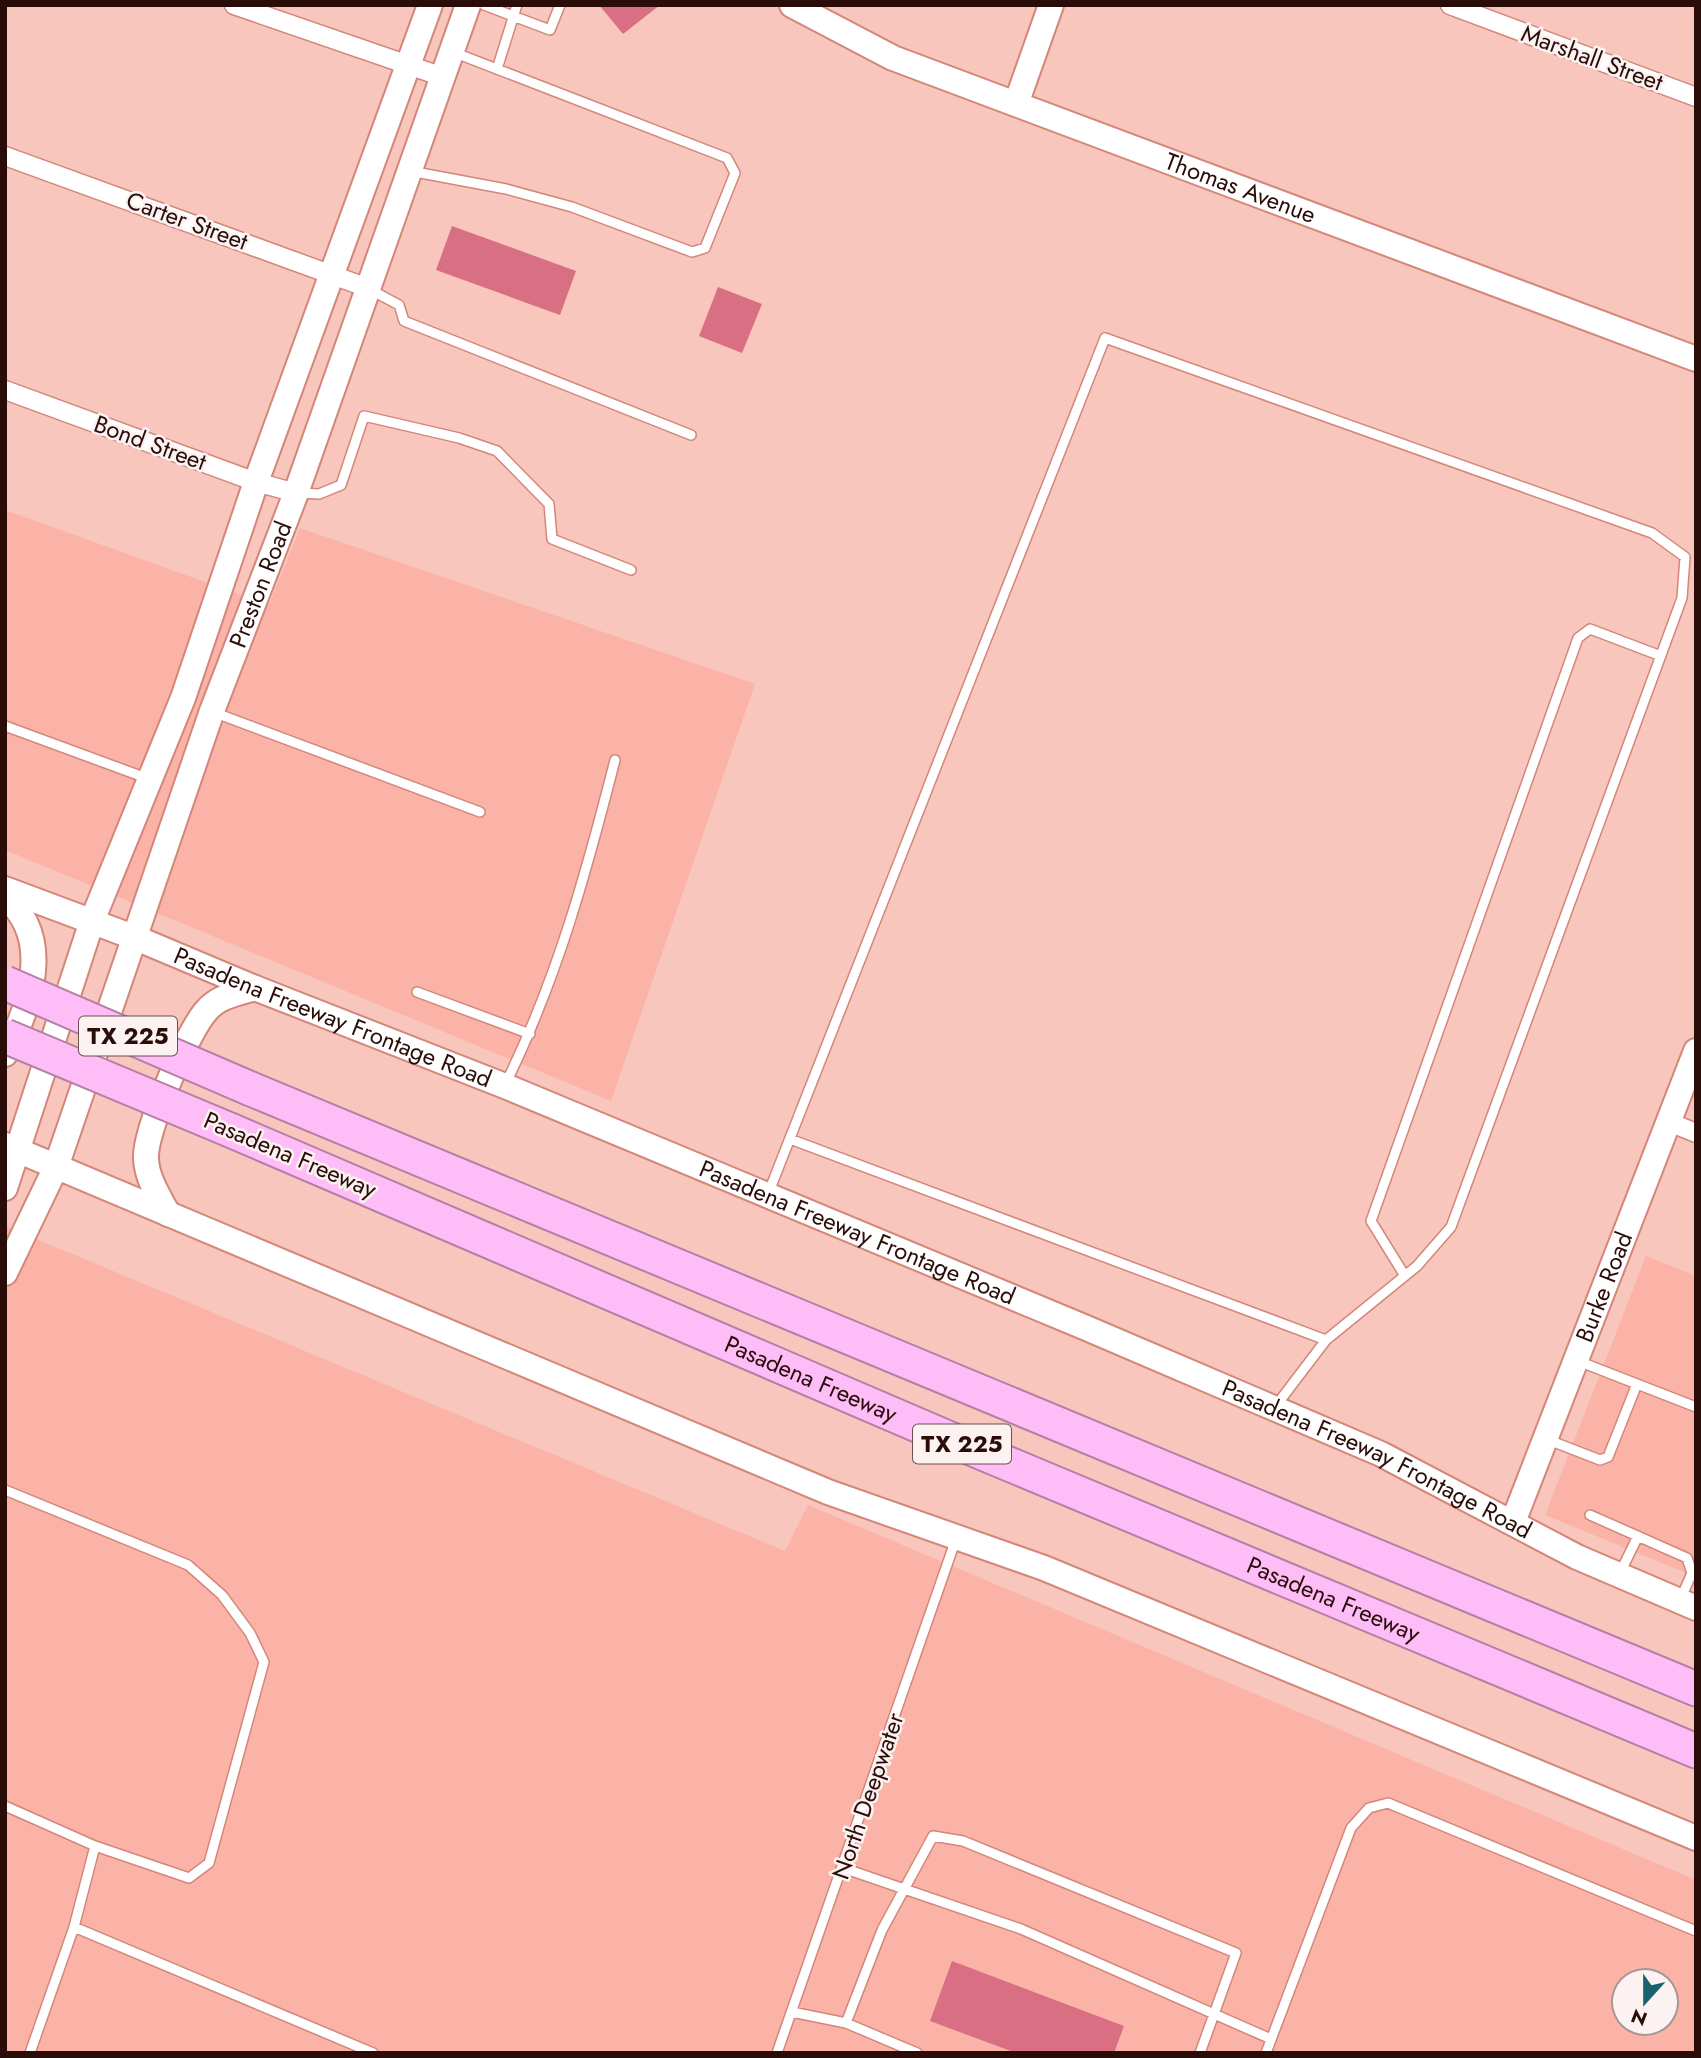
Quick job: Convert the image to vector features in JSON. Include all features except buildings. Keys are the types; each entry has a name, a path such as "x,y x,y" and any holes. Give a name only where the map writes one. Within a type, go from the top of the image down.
{"highway":[{"name":"Pasadena Freeway","path":"5,983 251,1089 1696,1689"},
{"name":"Pasadena Freeway","path":"5,1036 985,1454 1696,1751"}],"main road":[{"name":"Preston Road","path":"5,1188 11,1148 92,921 183,698 256,482 430,5"},
{"name":"Preston Road","path":"5,1273 56,1167 212,711 296,493 468,5"},
{"name":"Thomas Avenue","path":"792,5 893,58 1696,359"},
{"path":"1016,104 1052,5"},
{"path":"183,698 212,711"},
{"path":"5,891 27,926 34,970 18,1030 5,1054"},
{"name":"Pasadena Freeway Frontage Road","path":"5,891 136,938 505,1086 1273,1408 1381,1454 1619,1575 1687,1605"},
{"path":"168,1213 150,1180 146,1158 149,1135 191,1030 208,1007 229,995 256,988"},
{"name":"Burke Road","path":"1513,1522 1696,1051"},
{"path":"11,1148 828,1492 956,1539 1044,1567 1696,1838"}],"street":[{"path":"234,5 443,78"},
{"name":"Marshall Street","path":"1450,5 1696,97"},
{"name":"Carter Street","path":"5,156 368,288"},
{"name":"Bond Street","path":"5,390 256,482 296,493"},
{"path":"1669,1122 1696,1133"}],"lane":[{"path":"484,5 550,30 560,5"},
{"path":"497,69 517,5"},
{"path":"408,171 506,189 572,207 692,252 705,248 735,173 727,158 452,51"},
{"path":"368,288 399,305 404,321 691,435"},
{"path":"767,1196 1105,338 1652,533 1685,556 1682,598 1451,1227 1405,1276 1326,1340 1273,1408"},
{"path":"296,493 319,494 341,485 364,416 497,451 549,504 552,539 631,570"},
{"path":"1405,1276 1371,1221 1578,638 1590,629 1661,656"},
{"path":"212,711 481,812"},
{"path":"5,726 151,780"},
{"path":"505,1086 530,1034 579,899 615,760"},
{"path":"417,992 530,1034"},
{"path":"790,1139 1326,1340"},
{"path":"1577,1360 1696,1407"},
{"path":"1546,1439 1600,1460 1608,1457 1637,1384"},
{"path":"5,1490 188,1565 222,1595 250,1633 264,1662 209,1863 189,1878 95,1846 5,1806"},
{"path":"1590,1514 1687,1558 1692,1573 1687,1605"},
{"path":"1619,1575 1638,1536"},
{"name":"North Deepwater","path":"777,2053 844,1868 956,1539"},
{"path":"1266,2053 1351,1828 1369,1808 1388,1802 1696,1931"},
{"path":"846,2023 882,1930 933,1836 963,1841 1236,1953 1200,2053"},
{"path":"30,2053 74,1927 95,1846"},
{"path":"844,1868 1021,1929 1271,2039"},
{"path":"74,1927 373,2053"},
{"path":"792,2012 846,2023 904,2050 917,2053"}],"shaded area":[{"path":"5,510 269,605 300,528 755,684 611,1101 5,850"},
{"path":"5,1226 785,1551 808,1505 1696,1880 1696,2053 5,2053"},
{"path":"1646,1256 1696,1276 1696,1577 1545,1515"}]}
